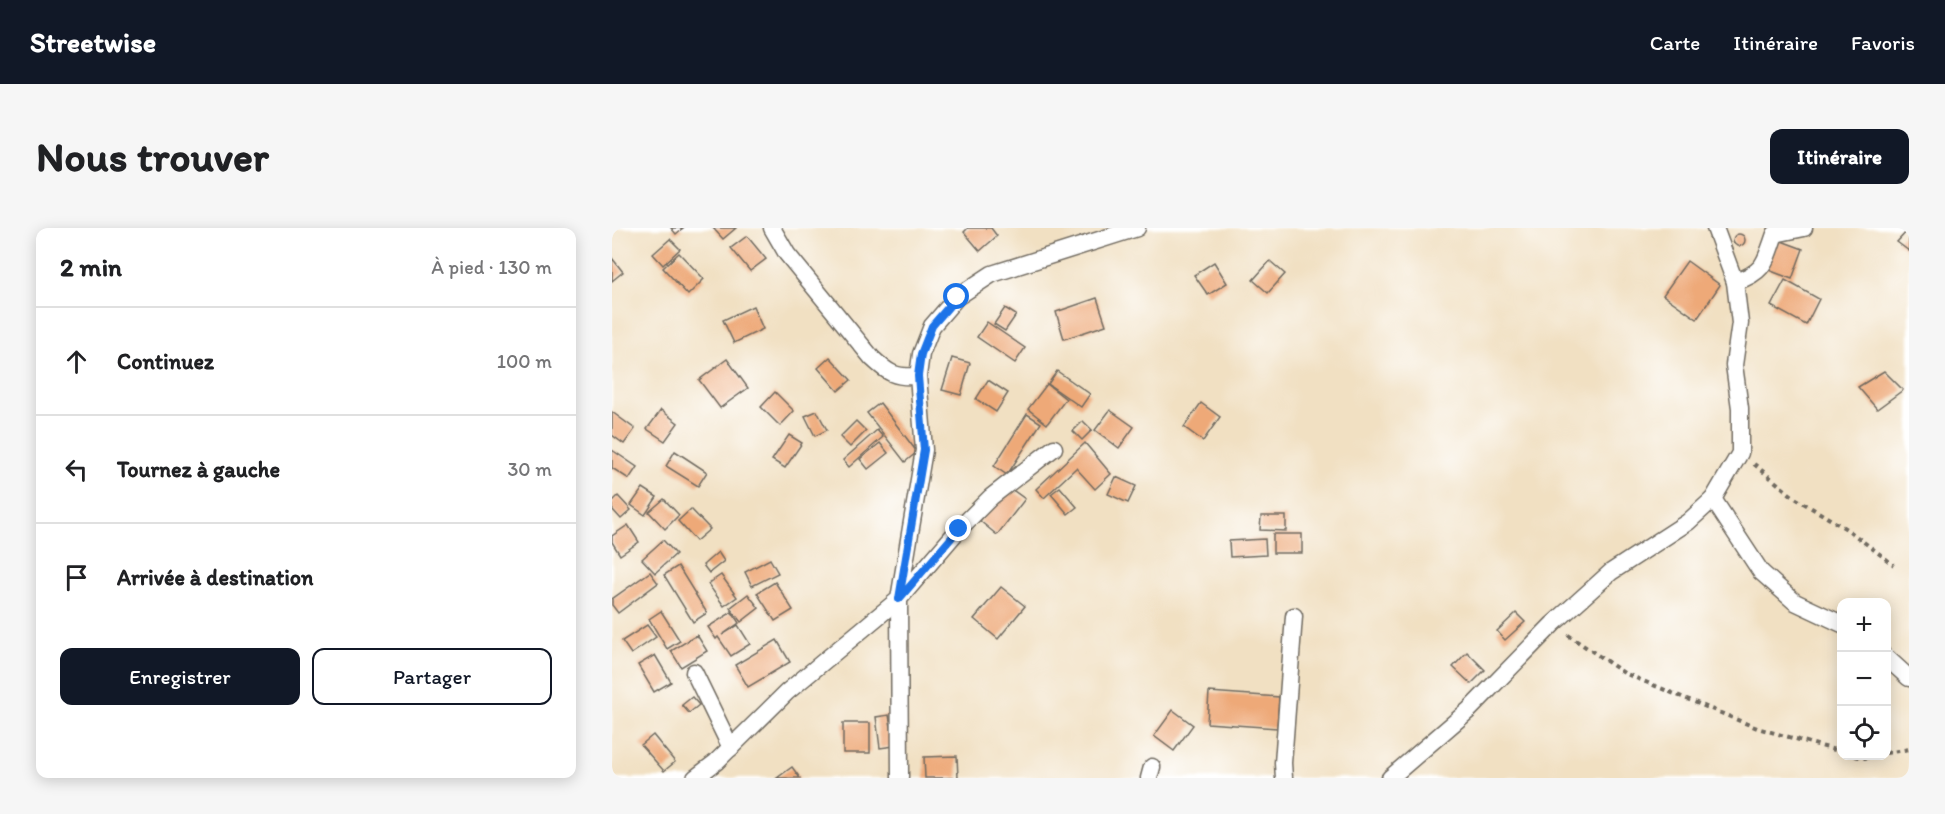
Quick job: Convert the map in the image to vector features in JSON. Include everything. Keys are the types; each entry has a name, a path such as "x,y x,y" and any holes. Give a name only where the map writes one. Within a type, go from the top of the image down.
{"street":[{"path":"772,228 787,254 872,358 887,372 902,377 918,376"},
{"path":"900,778 899,599 924,450 918,376 921,354 932,326 957,297 992,274 1137,228"},
{"path":"1390,778 1469,710 1553,624 1611,572 1688,522 1713,499 1740,453 1740,408 1734,365 1740,323 1735,282 1715,228"},
{"path":"1735,282 1752,276 1763,265 1775,234 1804,228"},
{"path":"694,778 718,770 731,748 787,692 899,599 959,529 991,497 1054,448"},
{"path":"1713,499 1761,572 1796,602 1837,622"},
{"path":"1284,778 1283,762 1294,616"},
{"path":"1891,661 1909,678"},
{"path":"694,672 731,748"}],"path":[{"path":"1740,453 1795,498 1848,530 1894,565"},
{"path":"1553,624 1624,673 1757,728 1837,751"},
{"path":"1891,752 1909,749"}],"building":[{"path":"671,228 683,228 676,234"},
{"path":"713,228 736,228 723,239"},
{"path":"968,228 991,228 997,236 980,251 964,232"},
{"path":"1909,229 1909,251 1897,242"},
{"path":"1741,234 1745,240 1741,246 1737,246 1733,238"},
{"path":"747,236 766,259 750,271 731,248"},
{"path":"670,239 680,249 663,265 653,254"},
{"path":"1776,239 1803,249 1792,279 1766,269"},
{"path":"679,253 704,279 688,295 663,268"},
{"path":"612,258 623,272 612,281"},
{"path":"1270,261 1285,274 1268,293 1253,280"},
{"path":"1687,261 1720,285 1697,319 1663,295"},
{"path":"1214,262 1227,283 1208,295 1194,275"},
{"path":"1785,280 1819,299 1806,325 1771,306"},
{"path":"1097,298 1106,325 1064,339 1056,312"},
{"path":"753,306 763,329 734,343 723,320"},
{"path":"1005,308 1016,315 1005,331 994,324"},
{"path":"987,322 1025,348 1015,363 977,337"},
{"path":"830,357 851,380 838,391 818,368"},
{"path":"952,358 970,363 961,395 942,390"},
{"path":"727,359 748,388 720,408 699,380"},
{"path":"1057,371 1090,394 1081,407 1048,384"},
{"path":"1884,371 1903,390 1877,409 1858,387"},
{"path":"988,380 1008,393 996,412 976,399"},
{"path":"1047,384 1066,399 1047,424 1028,409"},
{"path":"775,392 794,411 780,426 761,407"},
{"path":"880,403 917,452 905,462 867,413"},
{"path":"1201,403 1220,417 1203,441 1184,427"},
{"path":"661,410 678,423 665,441 647,429"},
{"path":"1110,410 1134,427 1119,448 1095,430"},
{"path":"817,411 827,430 815,436 805,416"},
{"path":"612,412 635,429 624,444 612,435"},
{"path":"1027,414 1041,423 1007,475 994,466"},
{"path":"856,421 866,431 850,447 840,437"},
{"path":"1083,421 1092,430 1082,440 1073,431"},
{"path":"877,430 883,437 849,467 843,460"},
{"path":"789,435 802,443 785,468 772,460"},
{"path":"880,443 888,453 868,469 860,459"},
{"path":"1085,443 1111,474 1095,489 1076,468 1044,498 1036,489"},
{"path":"612,450 637,467 629,479 612,468"},
{"path":"675,451 707,472 698,486 666,466"},
{"path":"1116,477 1136,486 1128,503 1108,494"},
{"path":"1007,486 1025,499 997,535 980,521"},
{"path":"1060,487 1077,507 1068,514 1051,494"},
{"path":"643,488 657,497 645,515 631,505"},
{"path":"618,496 631,510 621,519 612,509 612,502"},
{"path":"664,499 679,515 665,529 649,512"},
{"path":"691,509 710,529 696,541 678,521"},
{"path":"1261,516 1286,516 1286,531 1260,530"},
{"path":"628,525 639,542 620,555 612,542 612,536"},
{"path":"1273,534 1302,534 1302,553 1273,553"},
{"path":"1265,539 1266,555 1230,557 1229,541"},
{"path":"663,540 676,554 655,573 642,559"},
{"path":"718,552 724,561 709,573 703,565"},
{"path":"770,559 778,573 752,586 745,572"},
{"path":"678,566 707,613 693,622 664,575"},
{"path":"650,572 658,583 618,613 612,605 612,599"},
{"path":"721,575 737,597 724,606 708,584"},
{"path":"775,582 793,610 775,621 757,593"},
{"path":"1001,587 1025,606 998,639 974,619"},
{"path":"748,594 759,608 741,622 730,608"},
{"path":"661,611 680,641 667,649 649,619"},
{"path":"732,612 739,623 722,635 738,625 750,644 731,656 708,627"},
{"path":"1516,613 1525,622 1505,640 1497,631"},
{"path":"647,625 656,637 631,654 622,641"},
{"path":"697,635 707,651 681,667 671,651"},
{"path":"777,640 790,662 748,687 735,665"},
{"path":"1467,652 1485,670 1471,684 1453,667"},
{"path":"655,655 671,682 654,692 638,665"},
{"path":"1209,692 1279,697 1277,728 1207,723"},
{"path":"692,697 699,705 689,713 682,705"},
{"path":"1173,710 1193,725 1174,751 1154,736"},
{"path":"889,715 894,746 880,748 876,717"},
{"path":"843,723 870,723 870,753 843,753"},
{"path":"653,735 675,762 664,771 641,745"},
{"path":"957,756 958,778 925,778 924,757"},
{"path":"792,767 800,778 777,778"}],"route":[{"path":"957,297 932,326 921,354 918,376 924,450 899,599 959,529"}]}
